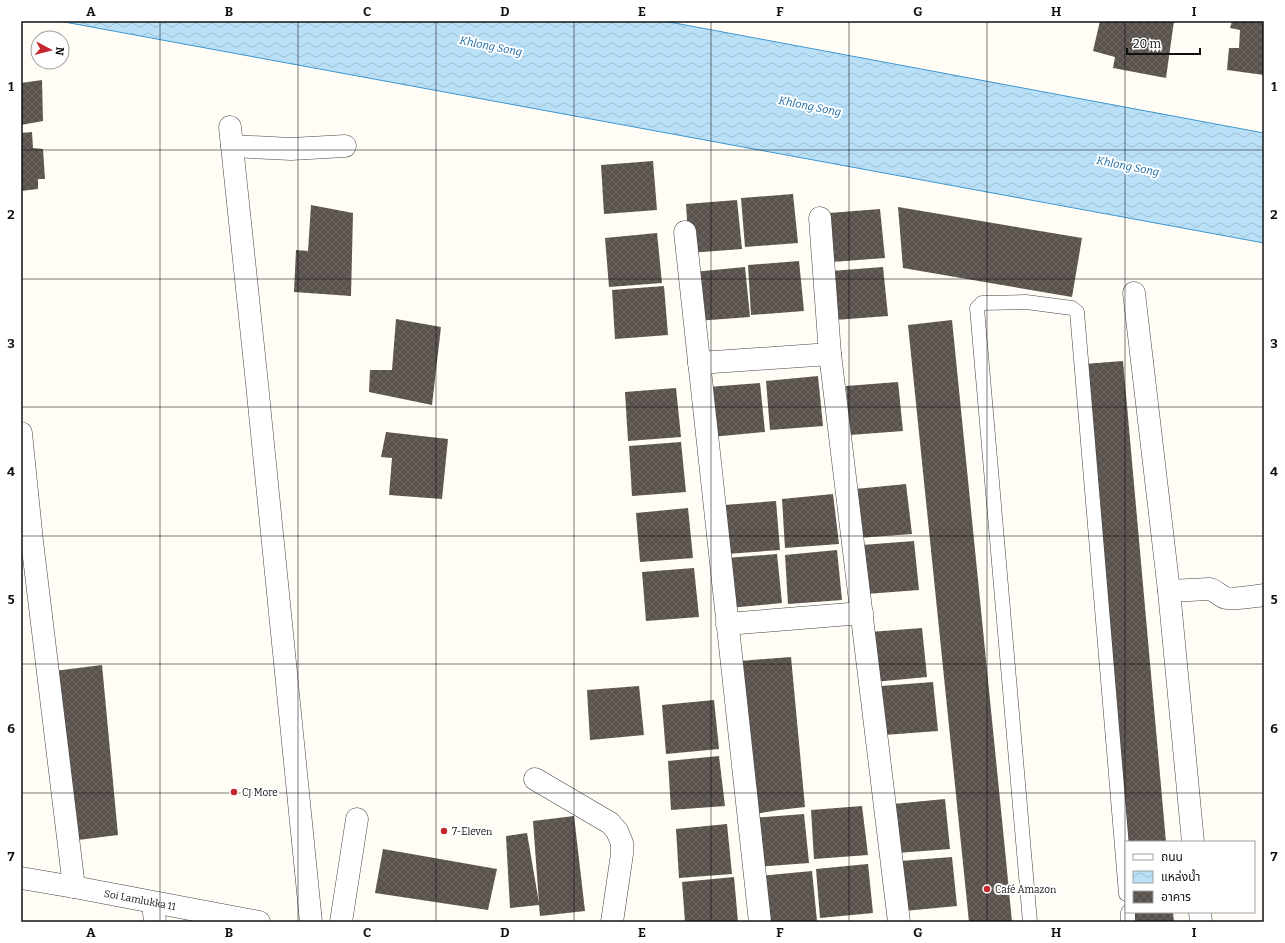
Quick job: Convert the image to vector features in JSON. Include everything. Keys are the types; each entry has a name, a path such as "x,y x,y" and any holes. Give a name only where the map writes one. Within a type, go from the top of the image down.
{"street":[{"path":"311,922 231,136 291,149 345,146"},
{"path":"820,218 830,354 898,922"},
{"path":"685,232 760,922"},
{"path":"1134,294 1168,591 1193,841"},
{"path":"699,363 830,354"},
{"path":"21,433 33,548 74,887"},
{"path":"1168,591 1209,589 1215,590 1223,597 1229,599 1264,595"},
{"path":"727,624 862,613"},
{"path":"535,779 610,823 617,831 622,843 622,854 612,922"},
{"path":"341,922 358,819"},
{"name":"Soi Lamlukka 11","path":"21,878 74,887 154,912 259,922"}],"lane":[{"path":"1030,922 977,308 982,303 1026,302 1072,308 1077,312 1125,882"}],"water":[{"name":"Khlong Song","path":"59,21 664,21 1264,133 1264,243"}],"building":[{"path":"1100,21 1174,21 1166,78 1113,68 1115,57 1093,51"},
{"path":"1232,21 1264,21 1264,75 1227,70 1229,48 1239,48 1240,30 1230,28"},
{"path":"42,80 43,121 21,125 21,83"},
{"path":"32,132 33,148 43,149 45,179 38,179 38,189 21,191 21,133"},
{"path":"653,161 657,210 604,214 601,165"},
{"path":"793,194 798,243 745,247 741,198"},
{"path":"737,200 742,249 689,253 686,204"},
{"path":"311,205 353,213 351,296 294,292 296,250 308,251"},
{"path":"898,207 1082,238 1072,297 903,268"},
{"path":"880,209 885,258 832,262 829,213"},
{"path":"657,233 662,283 609,287 605,238"},
{"path":"799,261 804,311 751,315 748,265"},
{"path":"745,267 750,317 696,321 693,272"},
{"path":"883,267 888,316 835,320 831,271"},
{"path":"664,286 668,335 615,339 612,290"},
{"path":"396,319 441,327 432,405 369,392 370,370 392,370"},
{"path":"952,320 1012,922 969,922 908,325"},
{"path":"1123,361 1166,841 1126,841 1084,364"},
{"path":"818,376 823,426 770,430 766,381"},
{"path":"898,382 903,431 850,435 846,386"},
{"path":"760,383 765,432 711,437 708,387"},
{"path":"676,388 681,437 628,441 625,392"},
{"path":"386,432 448,439 442,499 389,495 392,458 381,457"},
{"path":"681,442 686,492 632,496 629,446"},
{"path":"906,484 912,534 858,538 855,489"},
{"path":"833,494 839,544 785,548 782,499"},
{"path":"776,501 780,550 727,554 724,505"},
{"path":"688,508 693,558 640,562 636,513"},
{"path":"914,541 919,590 866,594 862,545"},
{"path":"837,550 842,600 788,604 785,555"},
{"path":"777,554 782,603 729,608 726,558"},
{"path":"694,568 699,617 646,621 642,572"},
{"path":"922,628 927,677 874,682 870,632"},
{"path":"791,657 805,807 755,814 740,661"},
{"path":"102,665 118,835 78,840 54,671"},
{"path":"933,682 938,731 884,735 881,686"},
{"path":"639,686 644,735 590,740 587,690"},
{"path":"714,700 719,749 666,754 662,705"},
{"path":"719,756 725,806 671,810 668,761"},
{"path":"945,799 950,849 897,853 893,804"},
{"path":"862,806 868,855 814,859 811,810"},
{"path":"804,814 809,863 756,867 752,818"},
{"path":"574,816 585,911 540,916 539,905 510,908 506,836 527,833 539,903 533,821"},
{"path":"727,824 732,874 679,878 676,829"},
{"path":"383,849 497,869 488,910 375,893"},
{"path":"952,857 957,906 904,911 900,861"},
{"path":"868,864 873,913 820,918 816,869"},
{"path":"812,871 817,921 764,922 760,876"},
{"path":"734,877 738,922 685,922 682,882"},
{"path":"1133,913 1173,913 1174,922 1134,922"}],"place":[{"name":"CJ More","path":"234,792"},
{"name":"7-Eleven","path":"444,831"},
{"name":"Café Amazon","path":"987,889"}]}
